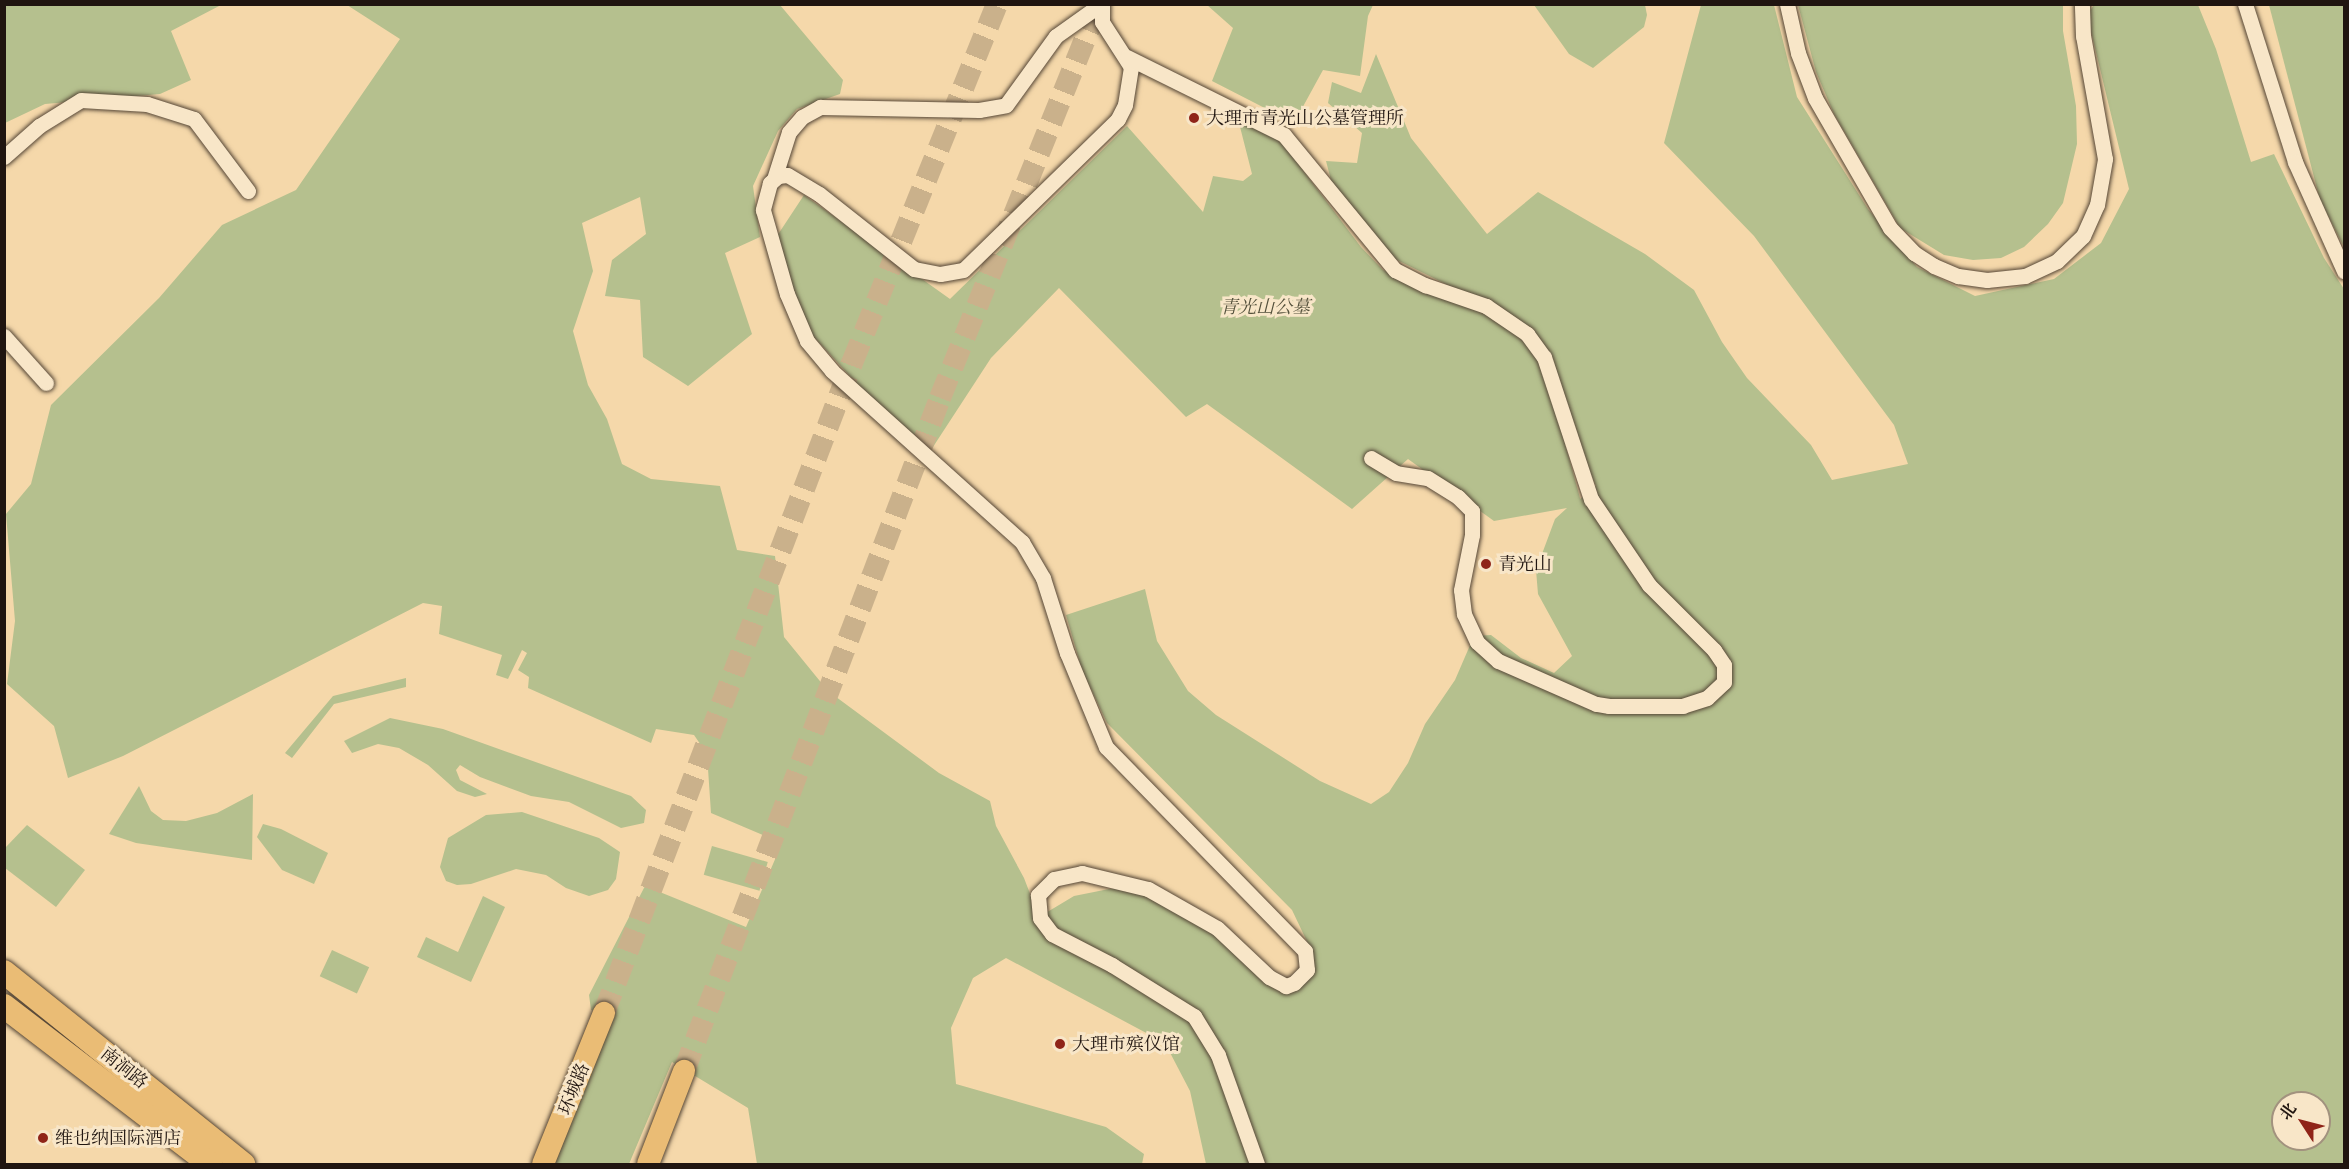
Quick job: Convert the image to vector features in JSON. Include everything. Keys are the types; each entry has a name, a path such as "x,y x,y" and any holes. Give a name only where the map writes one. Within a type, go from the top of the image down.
{"highway":[{"name":"南涧路","path":"4,972 243,1164"},
{"name":"南涧路","path":"4,1006 210,1164"}],"main road":[{"name":"环城路","path":"543,1164 604,1013"},
{"path":"648,1164 684,1071"}],"street":[{"path":"774,179 787,175 806,185 914,269 930,273 956,273 974,261 1114,124 1125,105 1131,78 1127,57 1102,22 1101,4"},
{"path":"1101,4 1056,36 1006,105 979,110 820,107 802,117 789,132 774,179 765,193 763,210 786,294 807,341 832,371 1022,542 1043,578 1067,653 1106,747 1305,951 1307,970 1294,983 1286,986 1269,977 1217,928 1148,889 1095,874 1076,873 1054,879 1038,895 1040,918 1052,934 1112,965 1194,1016 1218,1055 1257,1164"},
{"path":"1787,4 1802,63 1815,98 1884,220 1902,243 1925,260 1958,276 1987,280 2025,276 2057,261 2083,236 2097,205 2105,159 2083,36 2082,4"},
{"path":"2245,4 2295,162 2344,271"},
{"path":"1127,57 1284,135 1395,270 1425,285 1486,306 1527,334 1544,357 1591,499 1650,585 1714,650 1724,665 1724,682 1707,698 1683,706 1602,705 1498,661 1477,642 1464,614 1461,590 1473,535 1472,511 1458,496 1427,478 1396,473 1371,458"},
{"path":"4,157 39,126 81,100 147,104 194,119 248,191"},
{"path":"4,336 46,383"}],"green space":[{"path":"5,5 221,5 171,31 191,80 160,94 45,104 5,123"},
{"name":"青光山公墓","path":"347,5 780,5 843,80 840,94 797,109 778,131 753,186 760,237 725,253 752,334 688,386 643,357 640,300 605,296 612,260 646,234 640,197 582,223 593,271 573,331 588,385 607,419 622,464 651,479 720,486 737,550 775,556 784,637 828,691 939,773 990,801 996,826 1024,878 1039,917 1074,896 1114,888 1160,899 1226,939 1289,989 1312,952 1292,910 1107,723 1082,670 1066,615 1145,589 1157,641 1188,691 1216,715 1320,781 1371,804 1389,792 1408,763 1425,724 1455,680 1474,636 1491,635 1521,658 1554,673 1572,656 1538,594 1536,570 1555,519 1567,508 1494,521 1408,459 1352,509 1207,404 1186,417 1059,288 991,358 931,450 859,386 803,325 777,236 804,195 950,299 1127,126 1203,212 1213,176 1243,181 1252,174 1238,119 1280,140 1361,247 1383,270 1471,300 1529,335 1488,305 1383,253 1334,192 1326,161 1357,163 1362,133 1328,103 1332,82 1361,93 1376,54 1411,138 1487,234 1538,192 1645,254 1694,290 1722,342 1747,378 1811,445 1832,480 1908,464 1894,425 1754,236 1664,143 1701,5 1774,5 1797,97 1868,209 1917,267 1975,296 2054,279 2101,243 2129,189 2087,15 2094,5 2198,5 2216,49 2251,162 2274,154 2324,258 2344,289 2344,1164 1206,1164 1190,1091 1165,1043 1006,958 973,978 951,1028 956,1084 1106,1127 1144,1154 1142,1164 757,1164 748,1108 672,1062 629,1164 553,1164 613,1015 591,1010 589,995 645,886 746,927 782,843 711,813 707,754 694,735 656,729 651,743 528,688 529,677 518,670 527,653 522,650 508,679 496,675 502,655 439,634 442,606 423,603 123,756 68,778 54,726 7,684 15,621 6,514 31,484 51,405 159,298 222,225 296,190 400,39","holes":["1546,374 1596,486 1580,499"]},
{"path":"1207,5 1373,5 1368,16 1360,76 1323,70 1294,123 1212,81 1233,28"},
{"path":"1534,5 1645,5 1647,15 1644,27 1593,68 1569,54"},
{"path":"1798,5 2063,5 2063,31 2076,106 2077,144 2063,203 2048,224 2024,247 2001,258 1973,260 1944,255 1900,228 1834,114 1816,72"},
{"path":"2269,5 2344,5 2344,247 2320,200"},
{"path":"406,678 406,687 334,704 292,758 285,753 333,696"},
{"path":"390,718 443,729 631,796 646,810 644,823 621,828 569,802 531,796 480,777 460,765 456,770 460,780 487,794 475,797 457,791 428,765 399,748 378,744 352,753 344,741"},
{"path":"139,786 151,811 163,820 186,821 217,813 253,794 252,860 136,843 109,834"},
{"path":"522,812 599,838 620,852 616,879 608,890 589,896 566,888 546,875 516,869 471,884 457,885 446,881 440,867 448,838 486,815"},
{"path":"263,824 281,829 328,853 314,884 282,870 257,837"},
{"path":"27,825 85,870 56,907 5,868 5,848"},
{"path":"712,846 768,862 759,891 704,875"},
{"path":"483,896 505,907 471,982 417,957 426,937 458,952"},
{"path":"332,950 369,967 357,994 320,976"}],"tunnel":[{"path":"604,1013 852,363 997,4"},
{"path":"684,1071 940,398 1099,4"}],"place":[{"name":"大理市青光山公墓管理所","path":"1194,118"},
{"name":"青光山","path":"1486,564"},
{"name":"大理市殡仪馆","path":"1060,1044"},
{"name":"维也纳国际酒店","path":"43,1138"}]}
